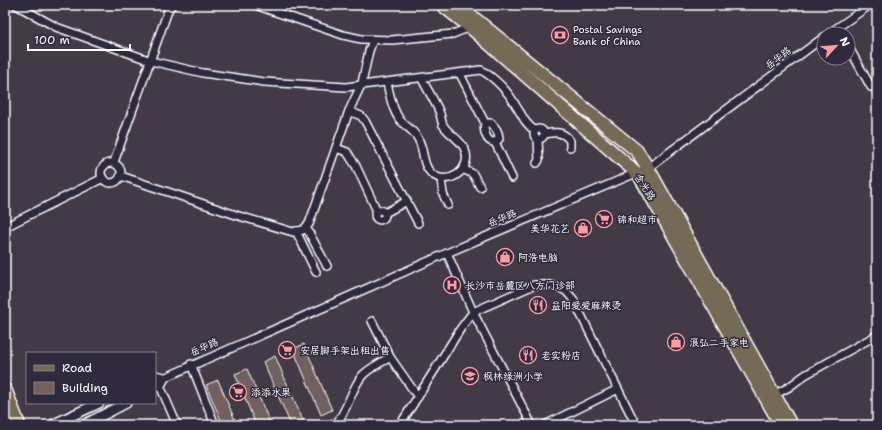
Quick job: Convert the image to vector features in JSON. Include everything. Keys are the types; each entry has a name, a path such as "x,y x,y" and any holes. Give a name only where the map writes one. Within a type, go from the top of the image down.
{"main road":[{"name":"含光路","path":"442,5 643,171"},
{"name":"含光路","path":"458,5 637,150 643,171 770,397 791,425"},
{"path":"5,389 19,425"},
{"name":"含光路","path":"770,397 780,425"}],"street":[{"path":"16,5 56,27 151,61 203,73 264,82 346,87 460,74 482,70 489,74 510,97 524,121 535,131 534,134 538,139 537,163"},
{"path":"114,162 169,8 172,5"},
{"path":"255,5 343,35 361,39 392,40 453,34 470,27"},
{"path":"840,26 870,5"},
{"path":"121,176 239,216 293,232 303,230 309,224 349,111 360,86 369,51 374,40"},
{"name":"岳华路","path":"158,380 191,364 447,253 643,171 816,43"},
{"path":"856,60 871,87 877,88"},
{"path":"460,74 485,123 483,129 485,134 488,140 495,142 512,178"},
{"path":"387,83 391,100 399,119 417,137 421,144 425,164 430,172 437,178 444,180 454,177 464,169 468,160 462,144 449,133 443,125 439,112 422,78"},
{"path":"349,111 360,116 365,121 418,223"},
{"path":"485,123 491,123 499,134 499,139 495,142"},
{"path":"535,131 541,129 544,131 544,134"},
{"path":"544,134 555,132 567,136 570,141 570,148"},
{"path":"538,139 544,137 544,134"},
{"path":"336,148 347,152 381,212 407,201"},
{"path":"114,162 120,166 122,172 121,176 115,183 109,183 103,178 101,173 102,167 108,163 114,162"},
{"path":"464,169 473,174 480,187"},
{"path":"5,227 103,178"},
{"path":"441,179 443,194 448,205"},
{"path":"306,227 327,266"},
{"path":"296,232 316,272"},
{"path":"447,253 473,312 532,425"},
{"path":"400,425 461,328 473,312 534,285 550,285 566,291 573,299 636,425"},
{"path":"372,321 390,357 418,397"},
{"path":"770,397 789,387 805,375 877,335"},
{"path":"335,425 362,377 390,357"},
{"path":"191,364 215,425"},
{"path":"158,380 177,425"},
{"path":"545,425 618,389"},
{"path":"52,425 97,404"},
{"path":"84,425 124,404"}],"building":[{"path":"304,344 332,410 321,415 293,349"},
{"path":"275,356 305,425 291,425 263,362"},
{"path":"247,369 271,425 256,425 235,374"},
{"path":"218,380 237,425 223,425 206,385"}],"place":[{"name":"Postal Savings Bank of China","path":"560,35"},
{"name":"锦和超市","path":"604,219"},
{"name":"美华花艺","path":"583,228"},
{"name":"阿浩电脑","path":"505,257"},
{"name":"长沙市岳麓区八方门诊部","path":"452,285"},
{"name":"益阳爱爱麻辣烫","path":"538,305"},
{"name":"浪弘二手家电","path":"676,342"},
{"name":"安居脚手架出租出售","path":"287,350"},
{"name":"老实粉店","path":"528,355"},
{"name":"枫林绿洲小学","path":"470,376"},
{"name":"添添水果","path":"238,392"}]}
